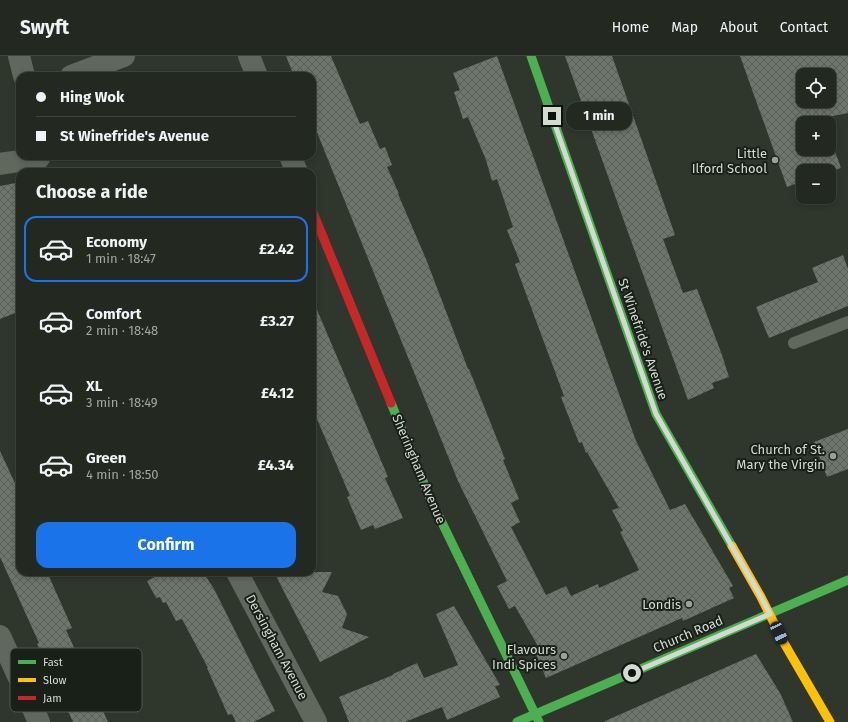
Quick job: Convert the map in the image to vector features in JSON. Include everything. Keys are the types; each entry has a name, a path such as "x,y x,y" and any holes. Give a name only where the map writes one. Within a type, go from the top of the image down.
{"street":[{"path":"19,56 23,72"},
{"path":"82,72 124,56"},
{"path":"249,56 255,72"},
{"name":"St Winefride's Avenue","path":"531,56 656,414 761,597 784,643 830,722"},
{"path":"0,164 40,162"},
{"name":"Sheringham Avenue","path":"316,220 428,496 537,718"},
{"name":"Dersingham Avenue","path":"239,576 316,722"},
{"name":"Church Road","path":"517,722 537,718 848,580"},
{"path":"0,636 10,658"},
{"path":"34,712 39,722"}],"lane":[{"path":"794,343 848,322"}],"building":[{"path":"286,56 331,56 360,124 368,121 380,149 385,147 392,165 387,167 426,259 468,369 505,459 503,460 519,499 511,503 520,522 511,527 546,595 566,586 571,596 598,584 599,588 639,570 620,532 623,531 612,510 619,508 587,452 586,453 582,442 579,443 566,410 561,397 564,396 515,264 520,262 507,230 513,227 497,179 492,181 486,160 468,117 463,119 454,92 460,90 453,73 497,56 636,441 670,510 685,504 733,586 729,588 734,598 683,621 682,618 546,678 534,650 539,648 515,606 509,609 497,586 507,581 458,481 316,130 316,72 292,72"},
{"path":"565,56 612,56 675,235 663,239 683,293 697,289 722,355 729,377 712,383 714,388 688,400"},
{"name":"Little Ilford School","path":"740,56 848,56 848,113 833,116 796,116 796,156 836,156 836,154 841,168 836,170 836,164 796,164 796,184 787,187"},
{"path":"16,183 16,313 0,319 0,186"},
{"path":"843,255 848,269 848,306 769,338 756,307 818,282 812,268"},
{"path":"316,307 388,477 385,478 403,518 375,529 373,525 361,530 347,497 350,496 317,419"},
{"name":"Church of St. Mary the Virgin","path":"848,429 848,469 827,477 814,442"},
{"path":"0,451 16,485 16,576 49,576 72,628 66,630 74,648 39,648 37,644 39,643 0,557"},
{"path":"316,572 332,572 322,592 338,596 347,614 342,628 369,637 320,662 276,576 316,576"},
{"path":"156,576 206,576 214,589 275,711 254,722 236,722 232,714 228,715 208,668 182,619 176,621 166,602 163,603 160,597 156,598 147,581"},
{"path":"454,606 500,685 495,686 500,697 447,720 442,707 405,722 349,722 339,697 393,675 417,663 424,678 458,665 436,614"},
{"path":"756,654 780,693 793,722 603,722"},
{"path":"68,712 103,712 108,722 73,722"}],"traffic: fast":[{"path":"531,56 656,414 732,546"},
{"path":"391,403 429,496 539,722"},
{"path":"517,722 848,580"}],"traffic: slow":[{"path":"732,546 761,597 784,643 830,722"}],"traffic: jam":[{"path":"316,220 391,403"}],"place":[{"name":"Little Ilford School","path":"775,160"},
{"name":"Church of St. Mary the Virgin","path":"833,456"},
{"name":"Londis","path":"689,604"},
{"name":"Flavours Indi Spices","path":"564,656"}],"route":[{"path":"552,116 656,414 770,614 632,673"}]}
